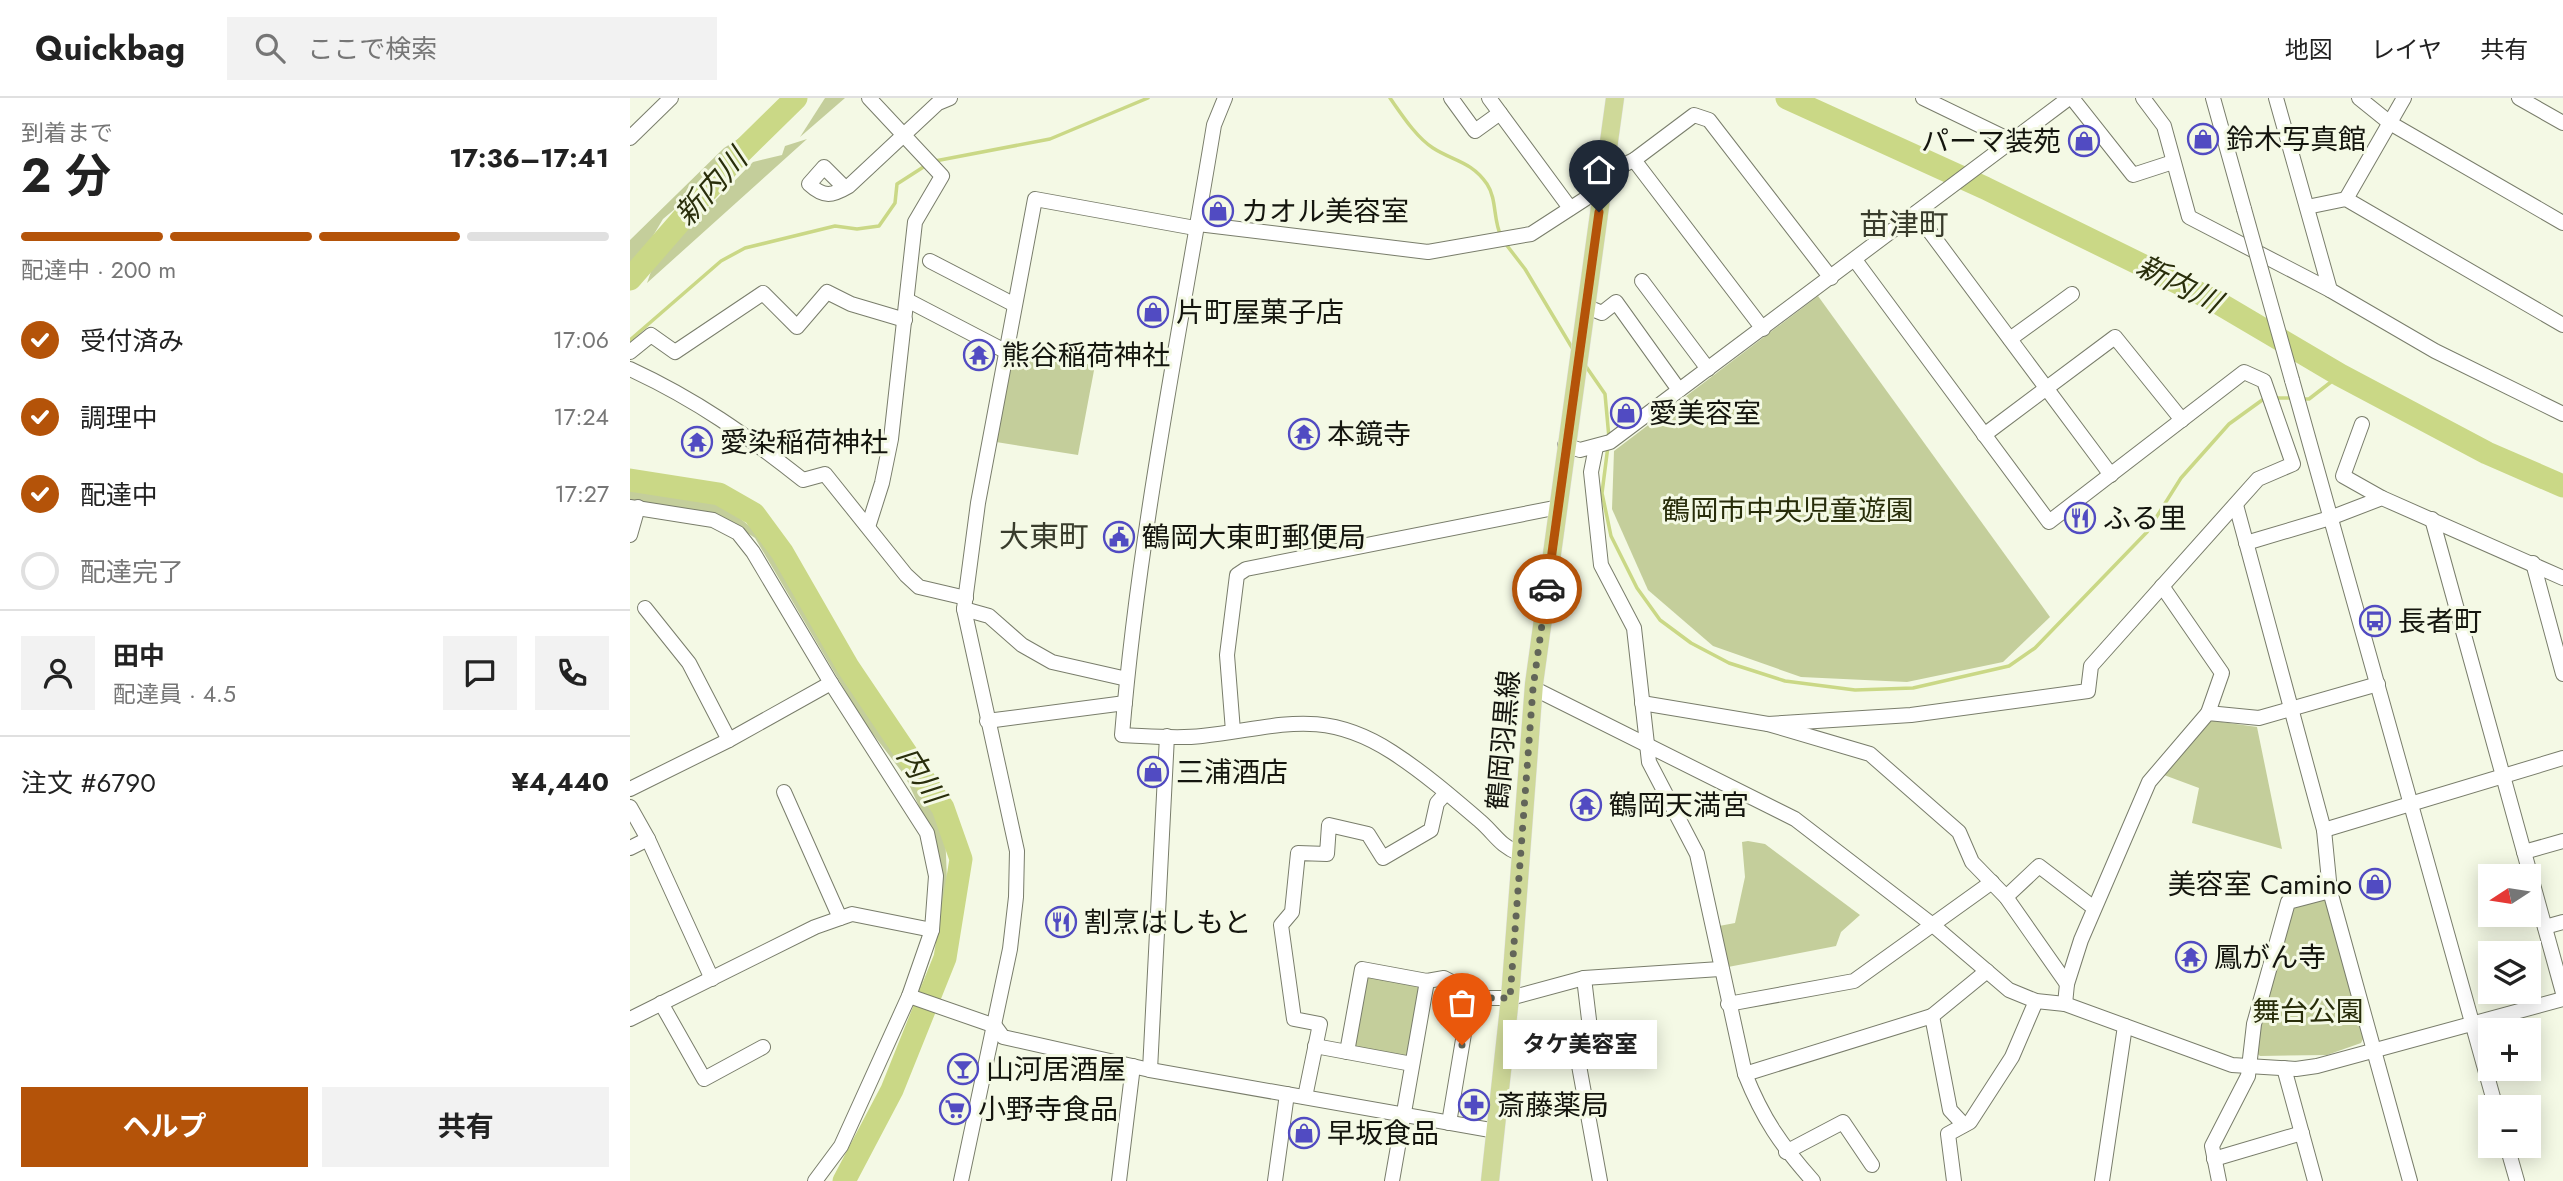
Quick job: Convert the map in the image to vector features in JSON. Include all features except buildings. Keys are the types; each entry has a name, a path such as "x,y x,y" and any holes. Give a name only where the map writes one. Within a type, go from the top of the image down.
{"main road":[{"name":"鶴岡羽黒線","path":"1490,1181 1510,998 1533,688 1615,98"}],"street":[{"path":"630,138 671,98"},
{"path":"845,188 938,103 950,98"},
{"path":"1451,98 1475,131 1500,113"},
{"path":"1489,98 1570,208"},
{"path":"1923,98 2012,141"},
{"path":"1565,445 1580,450 1610,442 2071,98 2133,175 2173,162"},
{"path":"2143,98 2164,126 2189,217 2330,290 2435,351 2563,414"},
{"path":"2213,98 2492,1095"},
{"path":"2276,98 2330,290"},
{"path":"2359,98 2390,123 2563,223"},
{"path":"2346,199 2404,98"},
{"path":"2519,98 2563,123"},
{"path":"869,524 882,483 891,439 915,222 942,176 874,99"},
{"path":"1221,100 1214,125 1173,352 1127,679 1122,736 1200,736 1289,722 1344,727 1390,750 1483,824 1502,847 1520,854"},
{"path":"961,1181 995,1026 1015,910 1017,850 987,721 965,603 978,502 1013,304 1035,199 1196,226 1428,252 1531,234 1570,208 1694,114 1709,120 1831,278"},
{"path":"1634,160 1763,328"},
{"path":"2306,207 2346,199 2563,325"},
{"path":"1912,216 2010,339 2111,475"},
{"path":"1768,724 1911,715 2088,691 2091,666 2258,479 2293,464 2264,382 2244,372 2049,522 1855,260"},
{"path":"930,261 1013,304"},
{"path":"1642,281 1708,369"},
{"path":"630,352 650,335 675,352 763,293 797,327 827,292 851,304 905,320"},
{"path":"2010,339 2072,294"},
{"path":"907,300 1005,351"},
{"path":"1585,306 1602,313 1616,302 1679,390"},
{"path":"1984,435 2115,337 2182,420"},
{"path":"630,369 676,390 733,425 803,480 825,474 869,524 905,575 919,587 965,603 989,616 1022,645 1052,662 1127,679"},
{"path":"2362,424 2343,476 2382,498 2563,578"},
{"path":"1595,447 1591,472 1601,565 1634,628 1648,762 1697,854 1745,1074 1758,1105 1786,1152 1813,1181"},
{"path":"2246,542 2330,518 2382,498"},
{"path":"2236,505 2324,830 2330,891 2410,1181"},
{"path":"630,535 634,507 713,520 738,533 786,605 831,683 927,833 936,876 932,930 909,996 841,1146 815,1181"},
{"path":"1233,731 1227,654 1237,575 1246,569 1559,507"},
{"path":"2432,519 2563,993"},
{"path":"2533,563 2563,674"},
{"path":"2065,1004 2067,984 2094,908 2150,782 2208,713 2222,673 2162,586"},
{"path":"645,608 689,663 729,740"},
{"path":"630,789 729,740 831,683"},
{"path":"2208,713 2259,718 2378,684"},
{"path":"1533,688 1648,743 1795,819 1934,926 2009,990 2036,1001 2065,1004 2232,1065 2284,1068 2317,1066 2563,999"},
{"path":"987,721 1125,703"},
{"path":"1642,703 1768,724 1870,754 1959,832 1972,862 2006,897 2067,984"},
{"path":"1150,1070 1167,736"},
{"path":"2324,830 2563,758"},
{"path":"784,792 840,918"},
{"path":"1305,1097 1320,1024 1294,1019 1281,925 1292,912 1298,853 1327,854 1329,825 1368,834 1383,858 1430,830 1437,803 1446,793"},
{"path":"630,807 648,839 712,979"},
{"path":"630,848 648,839"},
{"path":"2524,852 2563,841"},
{"path":"2006,897 2039,866 2094,908"},
{"path":"1728,1004 1854,981 1992,883"},
{"path":"2219,1181 2211,1146 2248,1076 2254,1024 2288,902 2330,891"},
{"path":"630,1019 815,927 852,914 932,930"},
{"path":"2545,927 2563,922"},
{"path":"1347,1052 1362,969 1427,981 1444,978 1482,998 1510,998 1584,978 1720,969"},
{"path":"1745,1074 1932,1016 1987,971"},
{"path":"1584,978 1590,1028 1578,1060 1600,1181"},
{"path":"1392,1181 1427,981"},
{"path":"1449,1123 1471,992"},
{"path":"909,996 995,1026 1003,1037 1150,1070 1496,1131"},
{"path":"1954,1181 1948,1134 1970,1122 2012,1058 2036,1001"},
{"path":"661,1003 704,1079 763,1047"},
{"path":"1932,1016 1950,1110 1964,1125"},
{"path":"2102,1181 2125,1026"},
{"path":"1315,1046 1412,1064"},
{"path":"1119,1181 1133,1066"},
{"path":"2284,1068 2315,1181"},
{"path":"1275,1181 1287,1094"},
{"path":"1786,1152 1843,1122 1872,1165"},
{"path":"2214,1159 2302,1133"},
{"path":"2510,1158 2517,1181"}],"green space":[{"path":"825,98 845,98 800,137"},
{"path":"752,130 731,151 714,176 663,219 630,269 630,240 724,148"},
{"path":"807,139 647,283 654,263 753,162 782,155 785,146"},
{"name":"鶴岡市中央児童遊園","path":"1818,296 2050,617 2003,662 1907,682 1801,677 1713,646 1648,590 1612,509 1614,451"},
{"path":"1009,355 1095,365 1078,455 996,442"},
{"path":"630,489 711,501 731,511 774,550 837,664 924,791 945,830 947,881 943,917 920,991 915,989 938,914 931,832 905,776 863,721 755,538 725,518 630,501"},
{"path":"2208,720 2257,727 2282,849 2192,823 2199,788 2164,775"},
{"path":"1742,842 1765,844 1860,915 1841,932 1836,946 1728,967 1719,926 1735,923 1745,877"},
{"name":"舞台公園","path":"2322,899 2328,903 2364,1037 2361,1043 2327,1055 2260,1056 2255,1052 2257,1025 2291,907"},
{"path":"1365,973 1422,985 1409,1060 1351,1050"}],"waterway":[{"name":"新内川","path":"630,279 738,155 796,98"},
{"path":"935,161 1050,139 1148,98"},
{"path":"1390,98 1421,138 1481,176 1490,190 1501,236"},
{"name":"新内川","path":"1787,98 1985,188 2215,301 2340,375 2487,453 2563,486"},
{"path":"630,340 721,261 745,248 835,226 857,229 879,226 895,203 897,184 925,166"},
{"path":"1505,243 1525,269 1574,351"},
{"path":"1585,365 1605,394 1609,438"},
{"path":"2301,399 2309,399 2340,375"},
{"path":"1608,446 1602,493 1611,536 1637,588 1660,620 1691,643 1729,663 1785,681 1855,690 1913,688 2009,666 2035,648 2147,532 2181,478 2229,424 2265,398"},
{"path":"2273,398 2293,398"},
{"name":"内川","path":"630,480 719,494 754,514 782,552 848,667 943,808 961,859 945,958 892,1090 844,1181"}],"way so far":[{"path":"1462,1045 1471,992 1482,998 1510,998 1533,688 1547,589"}],"place":[{"name":"鈴木写真館","path":"2203,139"},
{"name":"パーマ装苑","path":"2084,141"},
{"name":"カオル美容室","path":"1218,211"},
{"name":"片町屋菓子店","path":"1153,312"},
{"name":"熊谷稲荷神社","path":"979,355"},
{"name":"愛美容室","path":"1626,413"},
{"name":"本鏡寺","path":"1304,434"},
{"name":"愛染稲荷神社","path":"697,442"},
{"name":"ふる里","path":"2080,518"},
{"name":"鶴岡大東町郵便局","path":"1119,537"},
{"name":"長者町","path":"2375,621"},
{"name":"三浦酒店","path":"1153,772"},
{"name":"鶴岡天満宮","path":"1586,805"},
{"name":"美容室 Camino","path":"2375,884"},
{"name":"割烹はしもと","path":"1061,922"},
{"name":"鳳がん寺","path":"2191,957"},
{"name":"タケ美容室","path":"1462,1045"},
{"name":"山河居酒屋","path":"963,1069"},
{"name":"斎藤薬局","path":"1474,1105"},
{"name":"小野寺食品","path":"955,1109"},
{"name":"早坂食品","path":"1304,1133"}],"district":[{"name":"苗津町","path":"1904,225"},
{"name":"大東町","path":"1044,537"}],"route":[{"path":"1547,589 1599,212"}]}
